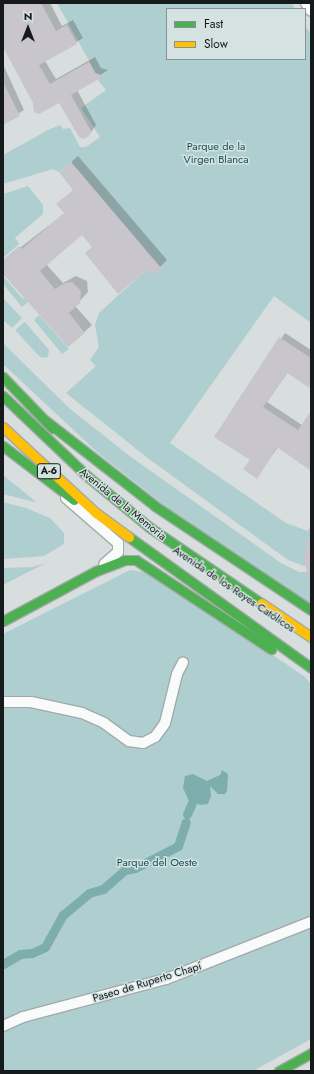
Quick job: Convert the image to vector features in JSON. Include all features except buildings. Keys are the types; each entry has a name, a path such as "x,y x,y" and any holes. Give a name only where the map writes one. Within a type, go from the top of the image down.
{"main road":[{"name":"Avenida de la Memoria","path":"3,377 91,469"},
{"name":"Avenida de la Memoria","path":"3,396 111,496 149,527 265,607"},
{"name":"Avenida de la Memoria","path":"28,420 143,510 309,626"},
{"path":"46,421 155,506 311,610"},
{"name":"Avenida de la Memoria","path":"3,427 96,513"},
{"name":"Avenida de la Memoria","path":"3,446 59,491 96,513 311,668"},
{"name":"Avenida de los Reyes Católicos","path":"142,546 181,566 310,654"},
{"path":"3,621 96,571 124,560 141,562 311,677"},
{"name":"Avenida de los Reyes Católicos","path":"265,607 311,637"},
{"path":"279,1071 311,1053"}],"street":[{"path":"306,3 311,12"},
{"name":"Avenida de la Memoria","path":"59,491 118,543 119,548 116,555 96,571"},
{"path":"3,702 31,702 82,713 104,723 129,741 143,743 155,738 165,723 177,674 184,662"},
{"name":"Paseo de Ruperto Chapí","path":"3,1026 23,1017 166,979 311,922"}],"green space":[{"name":"Parque de la Virgen Blanca","path":"57,3 292,3 294,8 166,8 166,60 306,60 306,26 311,34 311,323 274,296 170,443 286,523 308,531 311,526 311,566 304,566 288,560 149,459 66,393 96,366 90,360 99,347 95,325 99,313 147,269 152,275 161,268 71,162 59,172 53,169 3,184 3,155 60,125 63,129 70,128 80,147 86,147 100,137 81,108 106,90 98,80 101,77 97,75"},
{"path":"28,186 43,205 43,214 15,238 19,244 3,258 3,194"},
{"path":"3,276 23,299 26,297 29,301 22,307 3,284"},
{"path":"3,298 22,318 12,328 3,320"},
{"path":"39,315 69,349 62,354 34,320"},
{"path":"25,322 49,350 48,357 42,358 38,355 15,330"},
{"path":"3,343 69,408 131,457 281,563 299,572 311,572 311,604 164,505 98,453 3,364"},
{"path":"3,475 35,501 3,494"},
{"path":"3,502 26,508 50,518 64,533 64,544 44,556 3,559"},
{"path":"46,563 3,585 3,568 33,567"},
{"name":"Parque del Oeste","path":"130,570 144,572 173,587 305,677 311,684 311,1039 253,1071 3,1071 3,634"}],"shaded area":[{"path":"222,770 228,774 227,791 225,794 218,794 210,786 211,796 208,804 201,805 189,801 183,788 185,776 193,774 207,781 220,775"}],"waterway":[{"path":"187,814 192,803"},
{"path":"3,964 20,954 32,953 45,947 63,915 89,893 103,889 125,870 135,868 178,846 186,822"}],"traffic: fast":[{"path":"3,377 52,428"},
{"path":"3,396 87,476 149,527 261,603"},
{"path":"46,421 155,506 311,610"},
{"path":"3,446 74,500"},
{"path":"129,537 311,668"},
{"path":"3,621 96,571 124,560 136,560 271,649"},
{"path":"279,1071 311,1053"}],"traffic: slow":[{"path":"3,427 96,513 129,537"},
{"path":"261,603 311,637"}]}
